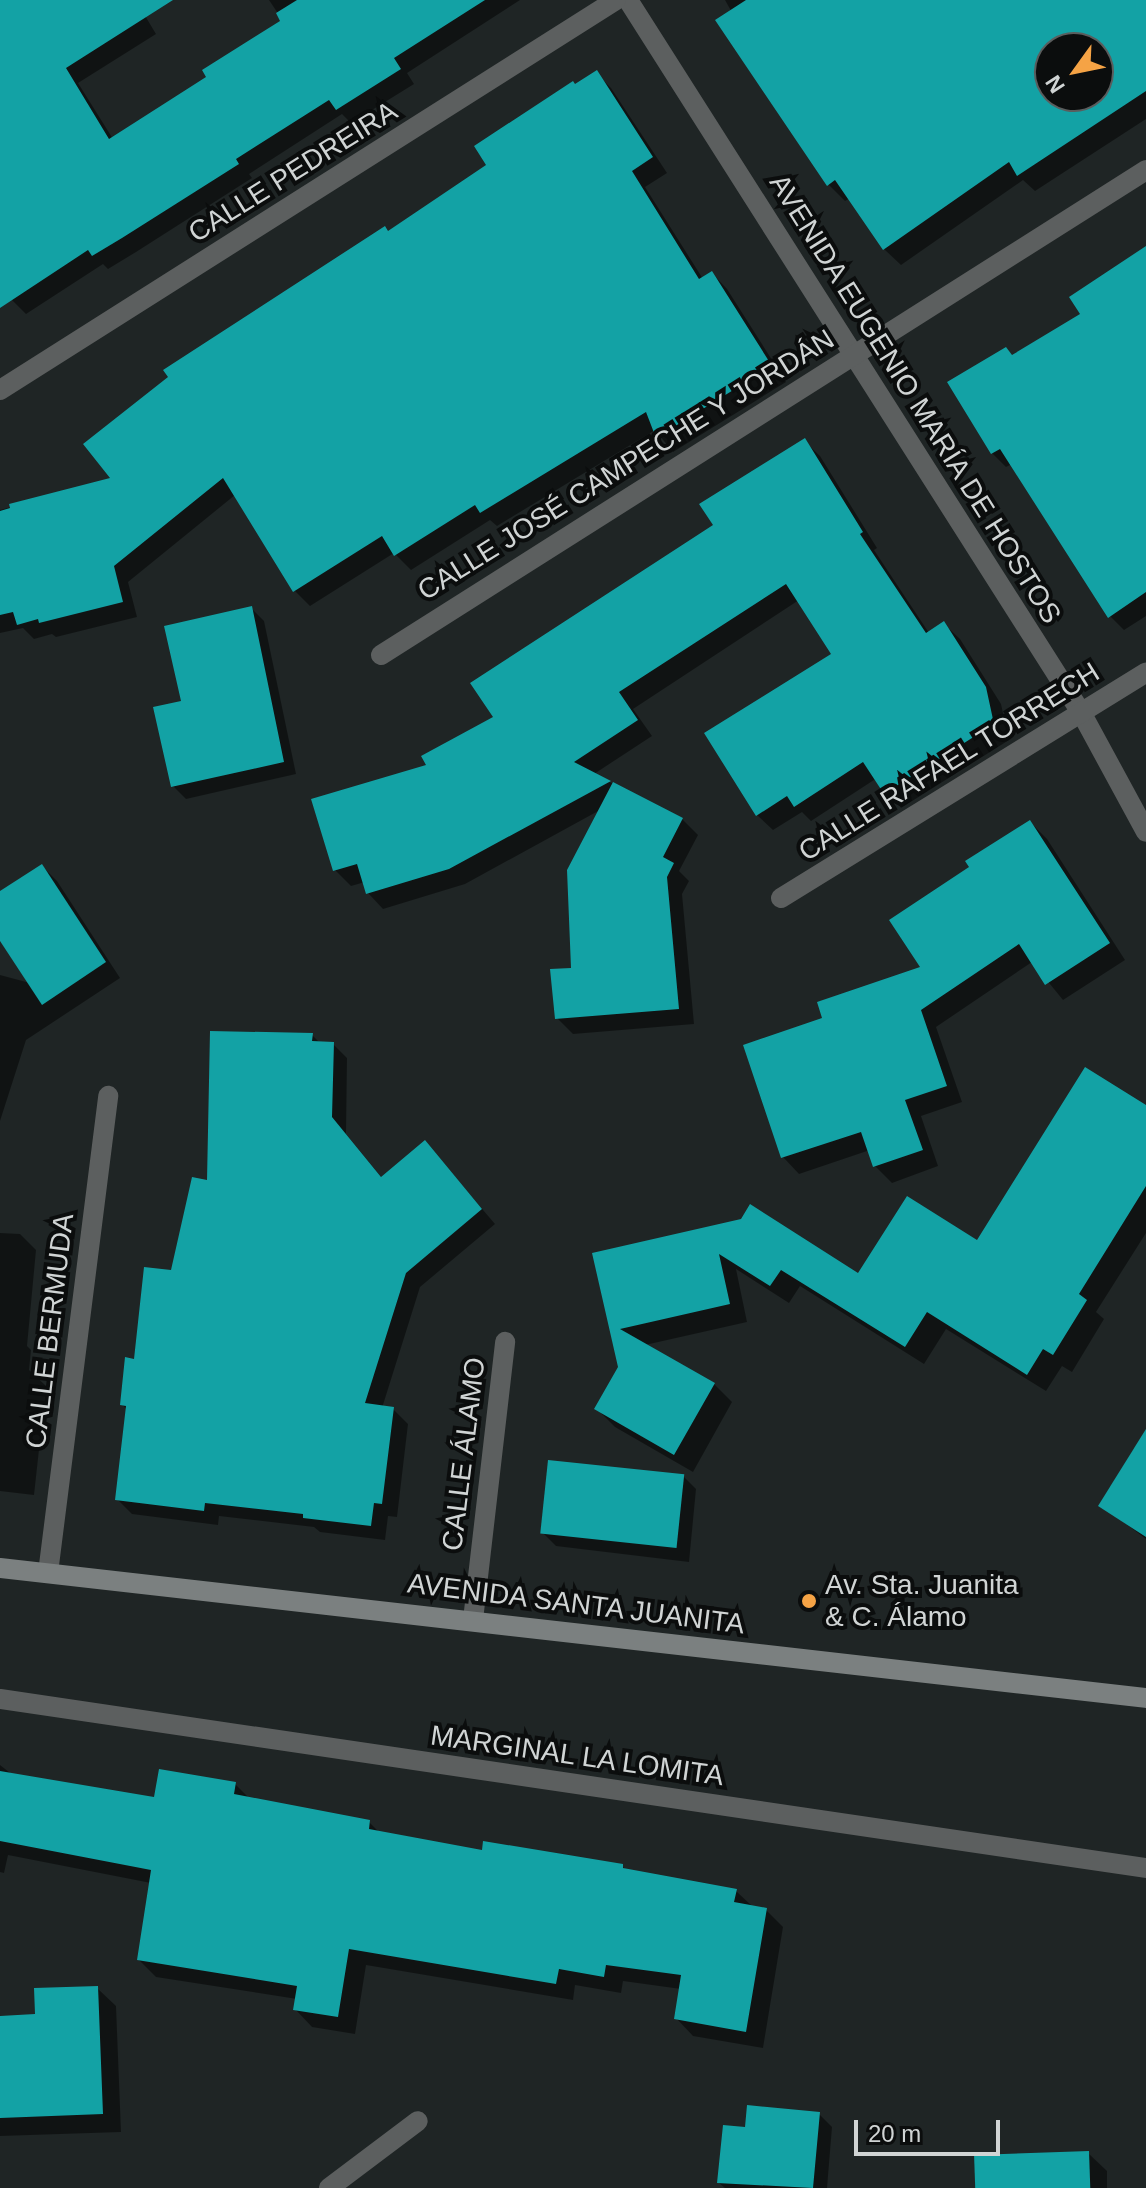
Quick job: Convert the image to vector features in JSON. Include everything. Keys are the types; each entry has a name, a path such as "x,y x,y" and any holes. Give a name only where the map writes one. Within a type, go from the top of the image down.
{"street":[{"name":"CALLE PEDREIRA","path":"0,390 616,0"},
{"name":"AVENIDA EUGENIO MARÍA DE HOSTOS","path":"628,0 1082,714 1146,832"},
{"name":"CALLE JOSÉ CAMPECHE Y JORDÁN","path":"381,655 1146,170"},
{"name":"CALLE RAFAEL TORRECH","path":"781,898 1146,673"},
{"name":"CALLE BERMUDA","path":"48,1573 108,1096"},
{"name":"CALLE ÁLAMO","path":"473,1620 505,1342"},
{"name":"AVENIDA SANTA JUANITA","path":"0,1568 1146,1698"},
{"name":"MARGINAL LA LOMITA","path":"0,1699 1146,1868"},
{"path":"329,2188 418,2121"}],"building":[{"path":"0,0 173,0 66,68 109,139 206,77 202,70 280,21 276,13 297,0 485,0 394,58 401,69 336,110 329,100 236,159 239,164 122,238 92,256 88,250 0,308"},
{"path":"746,0 1146,0 1146,91 1017,176 1009,162 883,250 835,180 827,186 715,20"},
{"path":"597,70 653,157 632,171 699,279 712,271 772,366 656,438 646,412 480,513 475,505 394,556 382,536 293,592 223,478 114,566 123,602 39,623 38,619 17,625 13,612 0,615 0,511 10,508 9,504 110,478 83,444 168,377 163,370 385,226 388,231 486,165 474,146 573,81 575,84"},
{"path":"1146,246 1146,592 1108,618 1000,449 991,454 947,382 1006,347 1012,355 1080,314 1069,297"},
{"path":"805,438 863,532 860,534 926,633 944,621 986,687 994,724 884,794 863,762 794,807 787,796 756,816 704,733 831,654 786,584 619,692 638,720 574,762 611,781 449,869 366,894 357,864 333,871 311,799 426,765 421,756 493,717 470,683 713,525 699,504"},
{"path":"252,606 284,762 171,787 153,707 181,701 164,626"},
{"path":"613,782 683,818 663,857 674,863 667,877 679,1009 555,1019 550,969 571,968 567,870"},
{"path":"1030,820 1110,943 1045,985 1019,944 921,1010 947,1086 905,1100 923,1150 873,1167 861,1132 781,1158 743,1045 822,1018 817,1002 920,967 889,920 969,867 965,861"},
{"path":"42,864 106,962 42,1005 0,941 0,891"},
{"path":"210,1031 313,1033 312,1041 334,1042 332,1117 381,1177 425,1140 482,1209 406,1273 365,1403 394,1407 382,1504 374,1503 371,1526 303,1518 303,1514 205,1503 204,1511 115,1500 126,1406 120,1405 125,1357 134,1359 144,1267 171,1270 192,1177 207,1180"},
{"path":"1085,1067 1146,1105 1146,1186 1079,1294 1087,1300 1053,1355 1043,1349 1027,1375 927,1312 905,1347 781,1270 770,1286 719,1254 730,1304 620,1329 715,1383 674,1455 594,1409 618,1367 592,1253 741,1219 750,1204 858,1273 907,1196 977,1240"},
{"path":"1146,1429 1146,1537 1098,1506"},
{"path":"548,1460 684,1474 677,1548 540,1534"},
{"path":"159,1769 236,1782 234,1794 370,1820 369,1829 482,1850 483,1841 623,1864 623,1868 737,1889 734,1902 767,1908 746,2032 674,2019 681,1975 606,1965 604,1977 559,1969 556,1984 349,1949 338,2017 293,2010 297,1986 137,1960 151,1870 0,1841 0,1771 154,1797"},
{"path":"98,1986 103,2114 0,2118 0,2016 35,2014 34,1988"},
{"path":"747,2105 820,2112 813,2188 717,2183 723,2125 745,2127"},
{"path":"1089,2151 1090,2188 975,2188 974,2155"}],"place":[{"name":"Av. Sta. Juanita & C. Álamo","path":"809,1601"}]}
